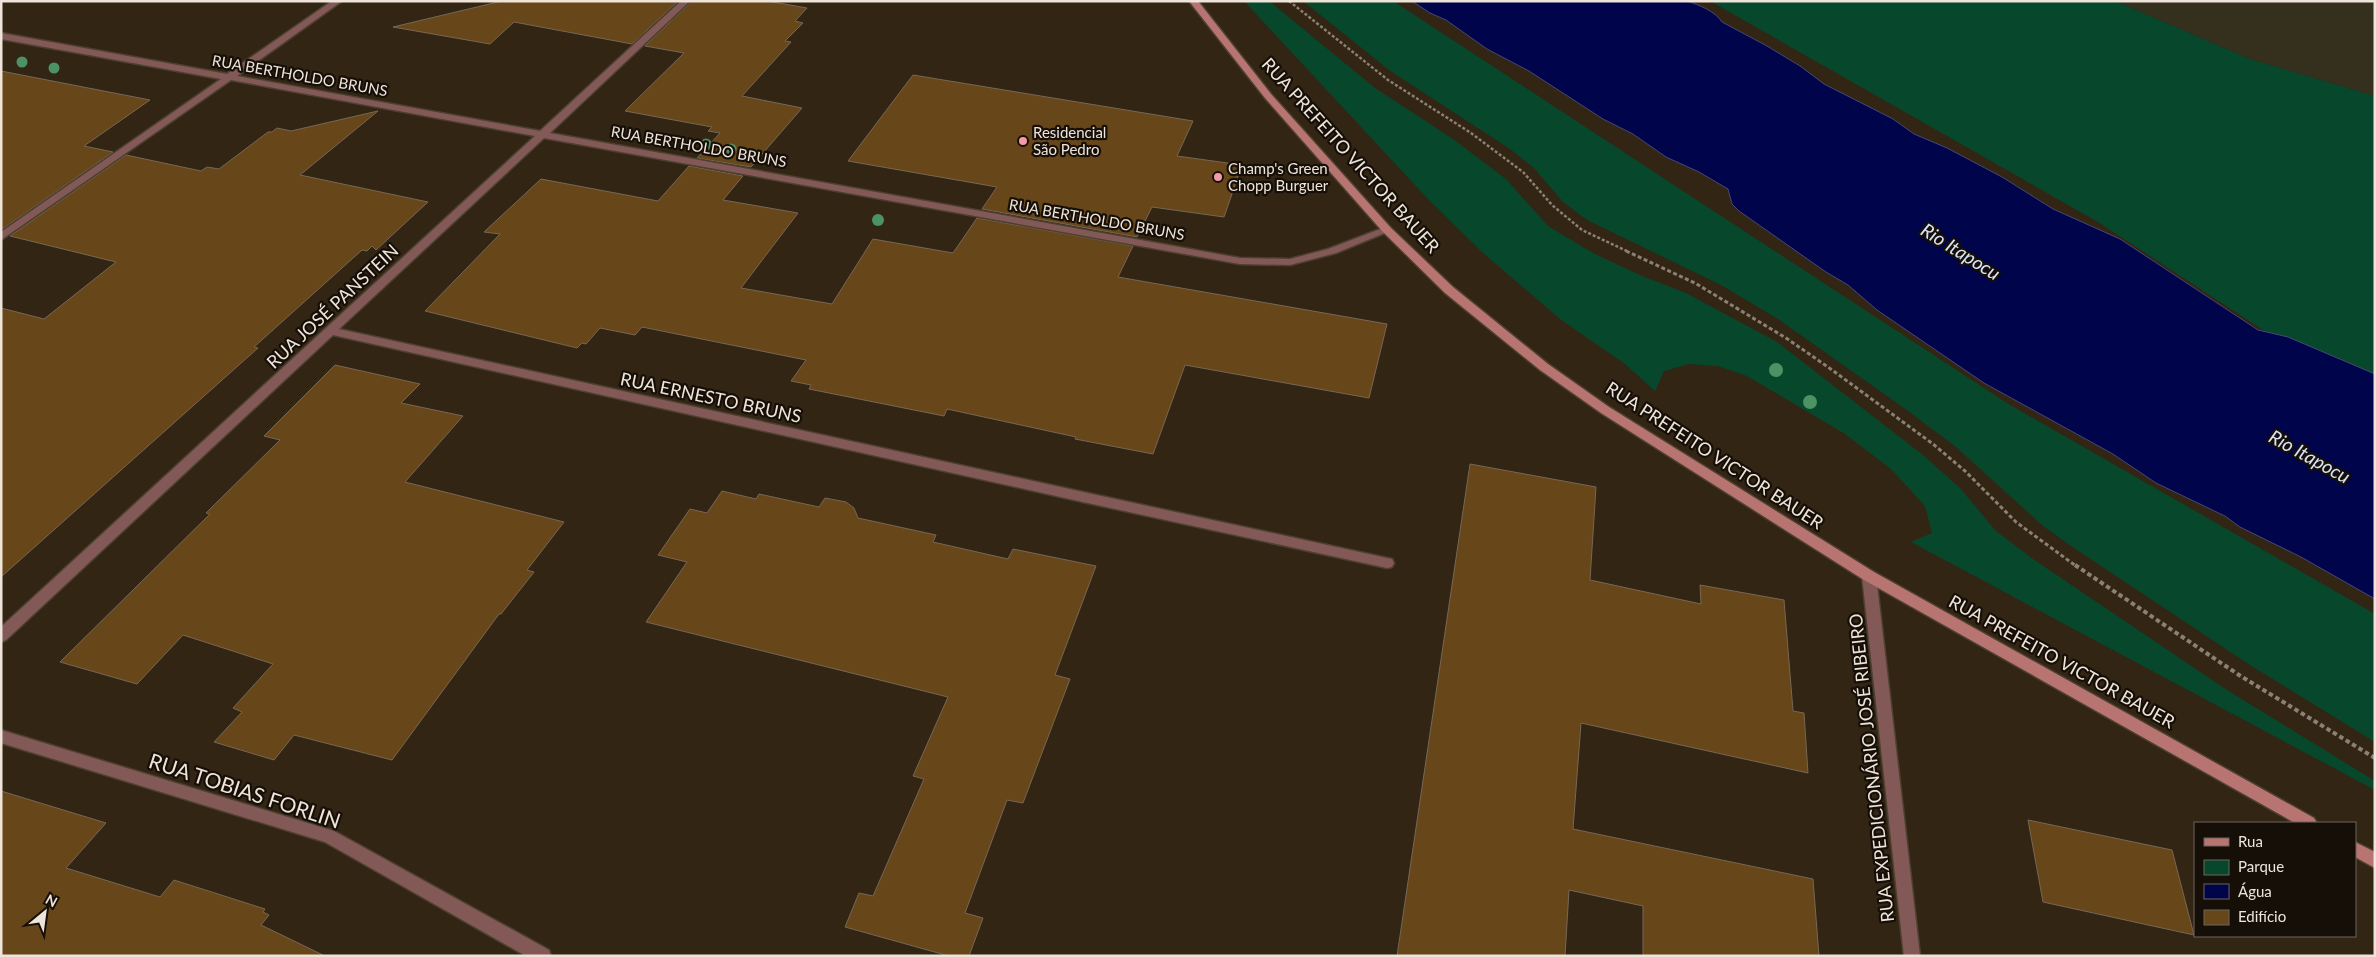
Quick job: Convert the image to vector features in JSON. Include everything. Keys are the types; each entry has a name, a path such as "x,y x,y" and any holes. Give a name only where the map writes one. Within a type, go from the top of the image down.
{"main road":[{"name":"RUA PREFEITO VICTOR BAUER","path":"1193,1 1268,96 1387,230 1449,290 1544,366 1605,410 1869,576 2307,822"},
{"path":"2356,850 2375,861"}],"street":[{"path":"1,236 338,1"},
{"name":"RUA JOSÉ PANSTEIN","path":"1,636 545,134 686,1"},
{"name":"RUA BERTHOLDO BRUNS","path":"1,36 1240,261 1296,261 1332,252 1387,230"},
{"name":"RUA ERNESTO BRUNS","path":"331,331 1387,563"},
{"name":"RUA EXPEDICIONÁRIO JOSÉ RIBEIRO","path":"1869,576 1912,956"},
{"name":"RUA TOBIAS FORLIN","path":"1,736 329,836 543,956"}],"path":[{"path":"1289,1 1382,75 1471,133 1523,172 1534,182 1552,205 1582,230 1696,282 1786,338 1828,366 1933,444 1965,472 2016,522 2047,546 2239,674 2375,758"}],"shaded area":[{"path":"2115,1 2375,1 2375,96 2250,59"}],"green space":[{"path":"1244,1 1269,1 1375,88 1453,139 1506,179 1548,226 1593,253 1642,276 1686,293 1777,342 1923,455 1960,488 1996,531 2033,559 2227,690 2375,781 2375,790 1911,542 1932,533 1925,506 1891,469 1845,434 1747,376 1718,366 1689,364 1664,371 1655,391 1625,364 1560,319 1482,252 1428,199"},
{"path":"1303,1 1393,1 2010,405 2375,614 2375,742 2250,665 2071,546 2043,526 1956,447 1778,319 1721,285 1587,220 1563,202 1534,168 1510,149 1389,70"},
{"path":"1710,1 2115,1 2250,59 2375,96 2375,376 2298,353 2098,222"}],"water":[{"name":"Rio Itapocu","path":"1412,1 1687,1 1697,4 1711,12 1722,22 1800,66 1824,84 1893,119 1914,134 1947,148 2002,177 2053,209 2120,239 2258,330 2288,337 2375,374 2375,599 2301,557 2240,527 2225,516 2156,483 2113,454 1984,383 1877,310 1848,285 1826,272 1739,211 1732,204 1728,189 1699,172 1666,157 1633,134 1603,119 1529,71 1487,49 1446,20 1430,13"}],"building":[{"path":"502,1 678,1 632,44 514,22 490,44 393,27"},
{"path":"692,1 767,1 807,8 795,21 803,23 785,41 791,42 742,96 802,108 751,167 697,158 720,133 708,131 712,127 625,111 684,53 645,46"},
{"path":"1,71 150,100 84,146 113,152 1,230"},
{"name":"Residencial São Pedro","path":"913,75 1193,121 1177,156 1242,165 1224,217 1152,207 1137,237 982,209 997,187 848,161"},
{"path":"378,111 300,175 428,202 376,250 372,246 367,251 362,250 254,347 258,348 1,577 1,308 44,319 116,262 10,236 126,155 201,171 207,167 219,169 268,132 272,132 277,128 291,131"},
{"path":"689,166 743,176 723,200 798,213 741,288 832,304 873,239 953,253 977,218 1133,246 1118,277 1387,324 1369,398 1185,365 1153,454 1075,439 1076,437 947,409 944,416 809,389 811,385 791,381 806,360 642,327 635,335 600,328 586,344 582,343 577,348 425,311 500,234 484,232 541,179 658,201"},
{"path":"335,365 420,384 401,403 463,416 405,482 564,522 527,570 534,572 501,614 499,614 392,760 294,735 274,760 214,742 242,712 233,708 273,664 183,635 137,684 60,662 210,514 206,513 280,440 264,436"},
{"path":"1470,464 1596,487 1590,580 1701,604 1700,585 1784,600 1793,711 1804,713 1808,773 1581,723 1573,829 1813,879 1819,956 1643,956 1643,906 1569,890 1565,956 1397,956"},
{"path":"722,491 756,499 759,494 819,507 825,498 846,502 854,508 858,518 936,535 933,542 1008,559 1013,549 1096,566 1055,675 1070,679 1023,803 1007,800 965,913 983,918 969,956 949,956 845,927 859,893 873,896 924,779 913,776 948,697 646,622 687,562 658,555 690,509 707,513"},
{"path":"1,791 106,823 66,868 160,897 174,880 265,909 263,912 269,915 261,925 325,956 1,956"},
{"path":"2028,820 2172,850 2194,935 2043,902"}],"place":[{"name":"Residencial São Pedro","path":"1023,141"},
{"name":"Champ's Green Chopp Burguer","path":"1218,177"}]}
